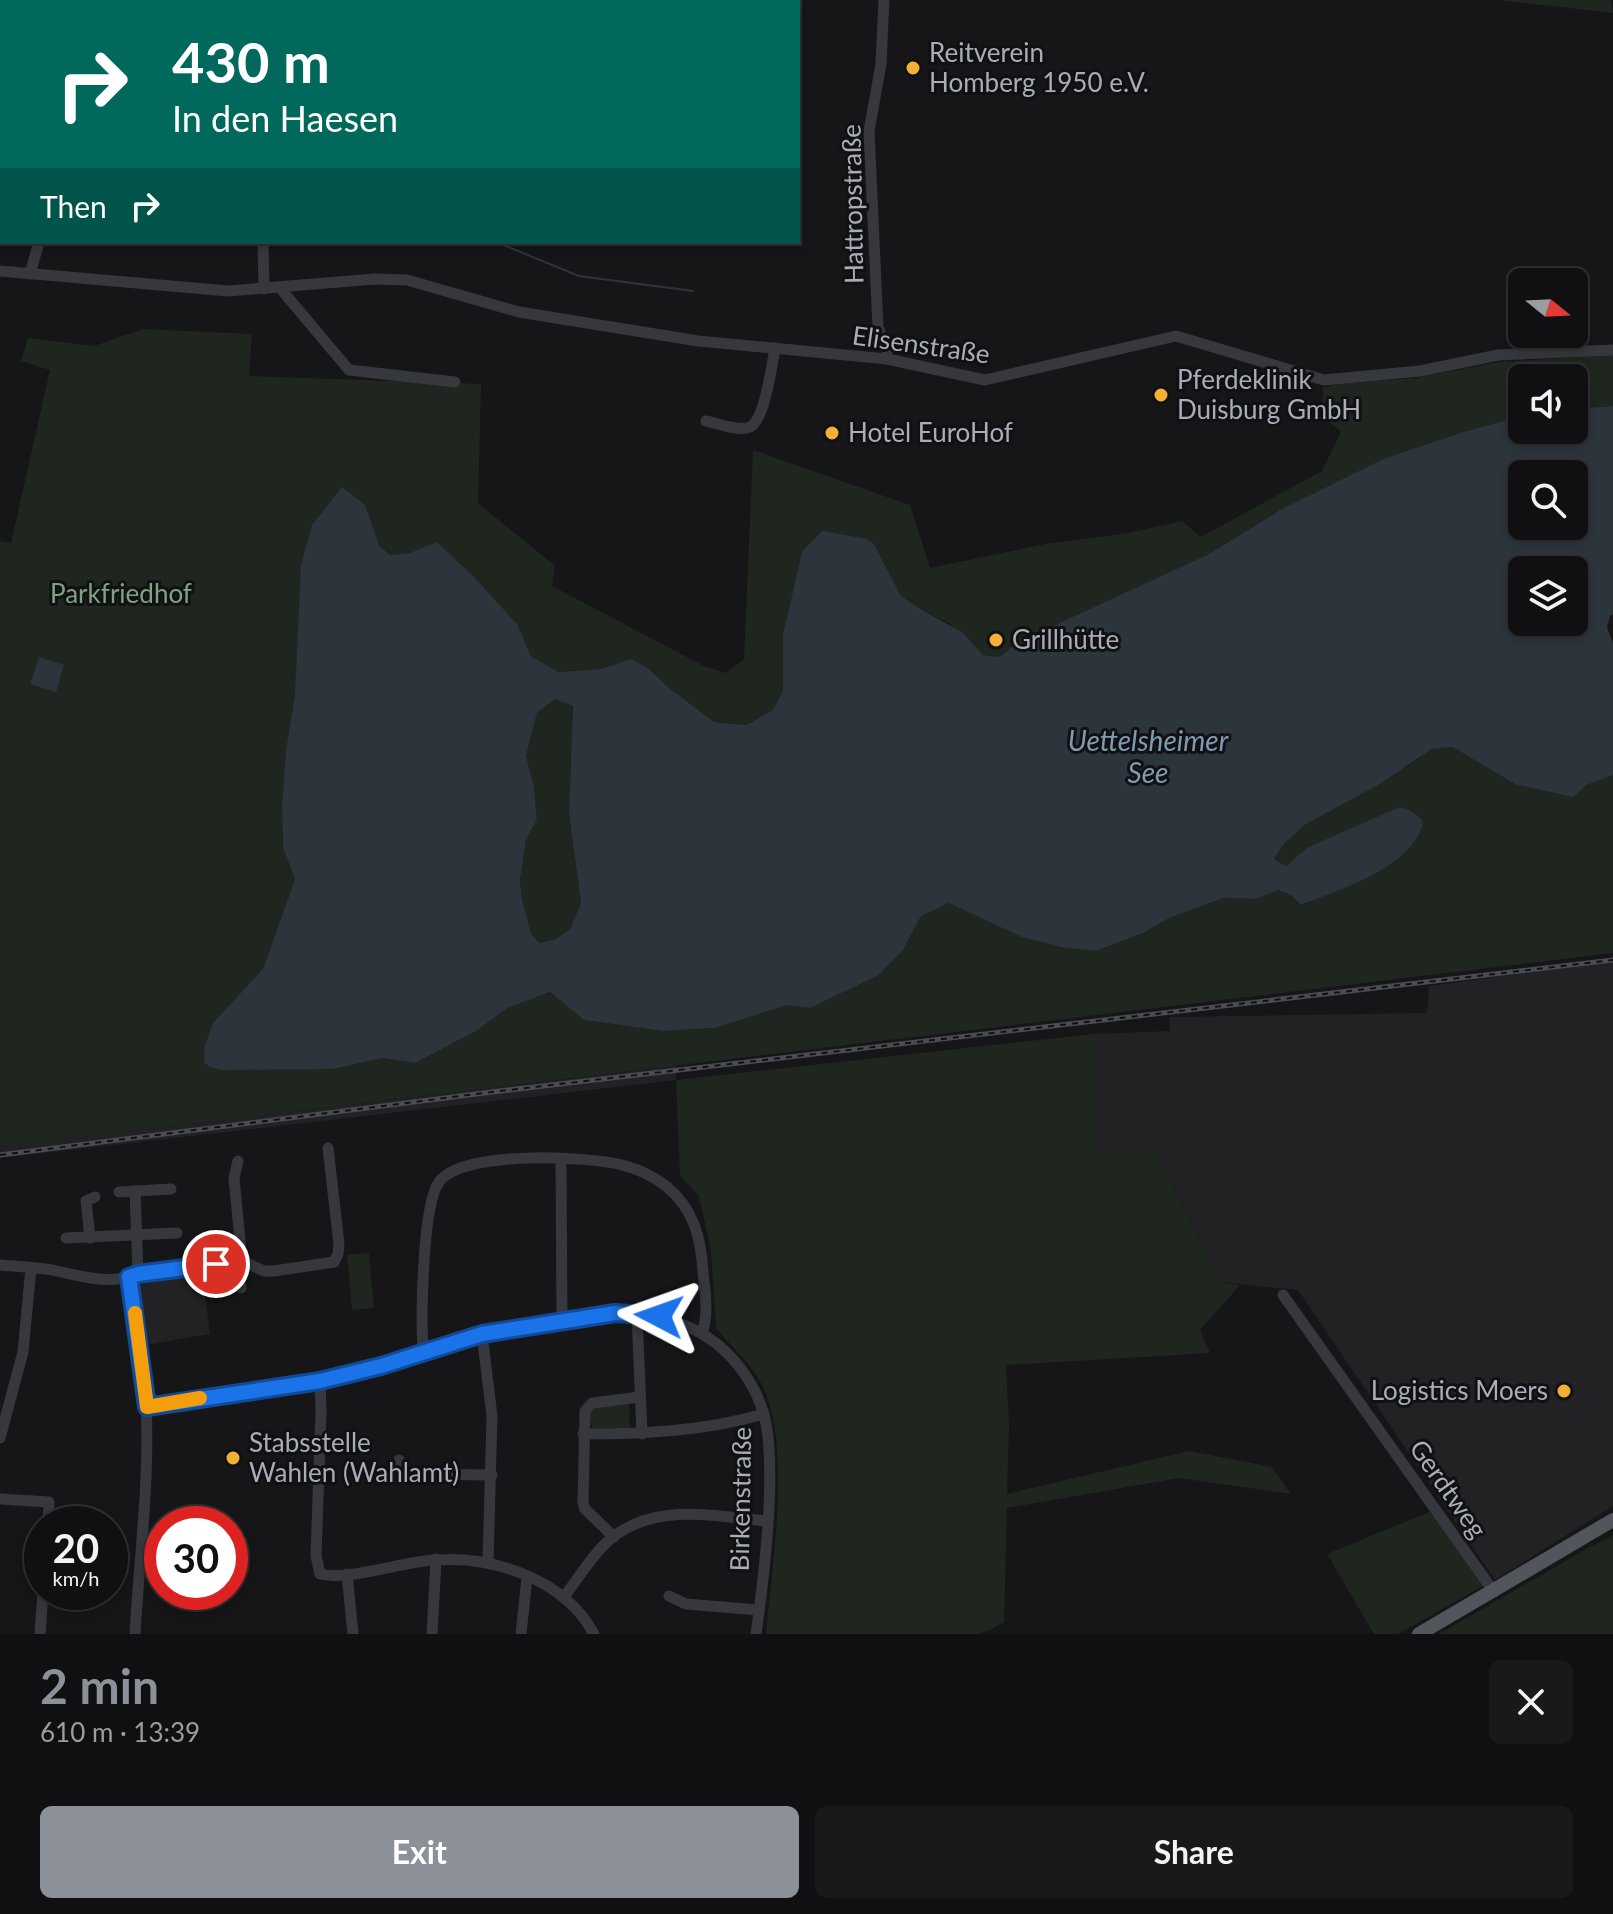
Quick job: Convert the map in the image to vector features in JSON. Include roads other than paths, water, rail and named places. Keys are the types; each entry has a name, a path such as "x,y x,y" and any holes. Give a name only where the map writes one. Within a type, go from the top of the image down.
{"main road":[{"path":"1419,1634 1613,1520"}],"street":[{"name":"Hattropstraße","path":"884,0 881,64 869,145 878,327 887,350 887,359"},
{"path":"30,274 38,244"},
{"path":"263,244 264,289"},
{"name":"Elisenstraße","path":"0,271 208,291 375,279 407,280 519,312 698,341 887,359 985,380 1176,336 1324,380 1420,371 1498,355 1613,350"},
{"path":"280,288 349,370 455,382"},
{"path":"706,421 743,428 755,422 762,409 775,348"},
{"path":"0,1265 53,1270 91,1280 242,1261 264,1271 334,1262 339,1244 328,1148"},
{"path":"423,1351 428,1232 431,1207 439,1182 457,1169 490,1160 597,1161 638,1170 665,1185 680,1199 695,1223 702,1247 706,1323 702,1333"},
{"path":"561,1160 562,1320"},
{"path":"238,1161 234,1178 242,1261 239,1273 241,1288"},
{"path":"119,1192 171,1189"},
{"path":"135,1191 138,1230 133,1275 147,1407 135,1634"},
{"path":"90,1238 86,1201 95,1197"},
{"path":"66,1238 177,1233"},
{"path":"0,1438 23,1352 31,1268"},
{"name":"Gerdtweg","path":"1283,1295 1494,1592"},
{"name":"Birkenstraße","path":"147,1407 320,1381 381,1366 482,1334 615,1313 659,1316 702,1333 734,1359 751,1384 764,1414 769,1449 767,1521 756,1634"},
{"path":"637,1314 642,1434"},
{"path":"482,1334 492,1416 488,1563"},
{"path":"320,1381 316,1556 320,1574 347,1574 436,1559 488,1563 527,1577 564,1597 578,1609 594,1634"},
{"path":"614,1537 585,1509 583,1503 585,1411 587,1406 640,1397"},
{"path":"583,1434 642,1434 719,1427 764,1414"},
{"path":"399,1460 404,1470 412,1474 492,1475"},
{"path":"0,1499 49,1502 49,1506"},
{"path":"564,1597 603,1547 638,1522 668,1514 767,1521"},
{"path":"432,1634 436,1559"},
{"path":"347,1574 353,1634"},
{"path":"521,1634 527,1577"},
{"path":"669,1596 686,1604 759,1610"},
{"path":"40,1634 42,1610"}],"water":[{"name":"Uettelsheimer See","path":"1613,406 1613,614 1607,627 1613,643 1613,775 1586,785 1573,797 1515,784 1453,747 1432,749 1378,785 1306,824 1284,844 1274,859 1286,866 1308,847 1400,807 1413,812 1423,821 1417,837 1391,863 1354,884 1301,905 1291,895 1278,890 1257,899 1223,898 1096,951 1061,947 1022,937 949,903 921,916 903,950 879,975 810,1008 787,1005 715,1028 663,1031 584,1020 550,992 507,1008 478,1030 415,1063 383,1058 333,1069 222,1070 204,1062 205,1045 213,1023 263,969 295,879 283,848 282,805 286,750 295,695 301,565 312,525 342,487 365,505 379,545 390,555 410,553 437,542 517,624 531,656 558,672 601,669 631,659 648,668 714,722 746,725 773,710 783,690 783,634 802,552 822,531 867,539 874,544 901,596 962,632 983,655 1000,657 1018,642 1209,554 1280,510 1383,459 1508,420 1508,444 1588,444 1588,408","holes":["555,699 573,706 569,814 581,903 570,929 556,939 539,943 531,934 520,880 526,839 537,820 534,787 526,756 537,713"]},
{"path":"39,657 64,665 56,692 30,684"}],"waterway":[{"path":"501,244 579,276 693,291"}],"railway":[{"path":"0,1155 492,1092 1613,960"}],"place":[{"name":"Reitverein Homberg 1950 e.V.","path":"913,68"},
{"name":"Pferdeklinik Duisburg GmbH","path":"1161,395"},
{"name":"Hotel EuroHof","path":"832,433"},
{"name":"Grillhütte","path":"996,640"},
{"name":"Logistics Moers","path":"1564,1391"},
{"name":"Stabsstelle Wahlen (Wahlamt)","path":"233,1458"}],"park label":[{"name":"Parkfriedhof","path":"121,594"}]}
